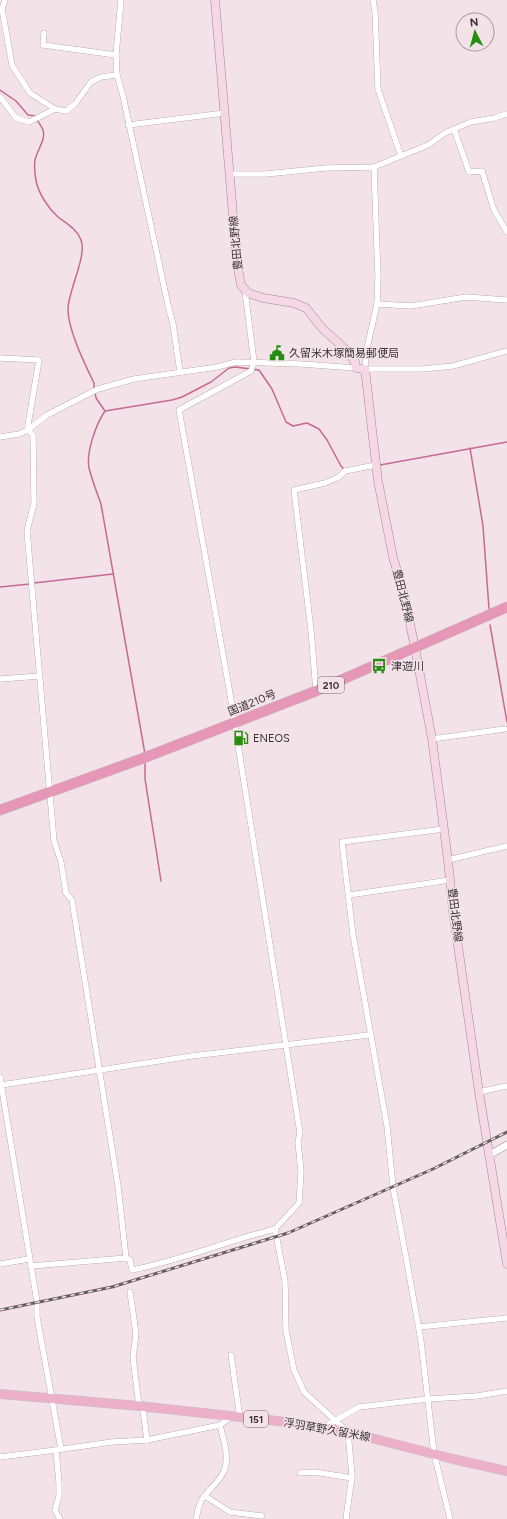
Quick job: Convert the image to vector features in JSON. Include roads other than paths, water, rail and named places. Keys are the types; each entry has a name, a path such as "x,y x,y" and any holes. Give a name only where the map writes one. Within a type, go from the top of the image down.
{"highway":[{"name":"国道210号","path":"0,810 141,759 316,691 507,607"}],"main road":[{"name":"豊田北野線","path":"215,0 237,263 241,285 245,290"},
{"path":"245,290 250,294 263,298 284,300 306,308 322,328 346,350 356,368 365,369"},
{"name":"豊田北野線","path":"365,369 378,482 392,557 404,595 432,739 479,1092 507,1264"},
{"name":"浮羽草野久留米線","path":"0,1394 139,1406 236,1418 296,1423 348,1432 453,1459 507,1470"}],"street":[{"path":"5,0 2,9 12,65 30,93 55,109 66,111 75,104 91,82 101,77 117,75"},
{"path":"121,0 116,55 117,75 123,96 128,125 173,324 180,372"},
{"path":"373,0 378,50 378,89 401,156"},
{"path":"44,33 43,46 116,55"},
{"path":"0,97 16,118 29,122 55,109"},
{"path":"128,125 225,113"},
{"path":"230,174 266,174 326,168 374,167 428,144 445,133 471,122 507,114"},
{"path":"454,129 469,172 482,171 494,210 507,232"},
{"path":"374,167 378,277 377,304 367,348 365,369 422,369 453,366 507,350"},
{"path":"30,1266 126,1258 130,1260 132,1270 160,1264 276,1229 299,1203 301,1171 298,1142 300,1133 234,723 179,410 251,371 254,362 245,290"},
{"path":"377,304 411,306 466,297 507,300"},
{"path":"0,358 39,360 28,430"},
{"path":"0,437 20,434 28,430 47,415 98,389 134,379 217,367 236,362 301,364 356,368"},
{"path":"28,430 33,435 34,504 27,531 54,841 61,862 66,893 72,900 118,1186 126,1258"},
{"path":"316,691 311,630 294,490 325,483 339,477 345,471 376,465"},
{"path":"0,679 40,676"},
{"path":"432,739 505,729"},
{"path":"444,829 342,842 353,934 387,1126 393,1187 418,1327 434,1453 450,1519"},
{"path":"448,860 507,846"},
{"path":"349,895 450,880"},
{"path":"1,1085 192,1056 370,1035"},
{"path":"0,1077 37,1302 37,1317 52,1399 59,1450 59,1496 55,1510 60,1519"},
{"path":"479,1092 507,1086"},
{"path":"489,1155 507,1145"},
{"path":"276,1229 285,1281 286,1331 294,1370 304,1392 348,1432 352,1478 346,1519"},
{"path":"0,1264 29,1259"},
{"path":"130,1292 136,1334 133,1357 139,1406 143,1410 146,1440"},
{"path":"418,1327 507,1318"},
{"path":"0,1457 112,1442 146,1440 220,1424 236,1418 231,1355"},
{"path":"323,1428 359,1407 428,1399 477,1396 507,1391"},
{"path":"196,1519 202,1500 219,1481 225,1470 226,1460 220,1424"},
{"path":"300,1473 314,1472 352,1478"},
{"path":"205,1496 230,1512 262,1516"}],"waterway":[{"path":"0,90 16,101 28,115 36,116"},
{"path":"37,120 43,129 44,134 35,162 37,186 44,200 51,209 74,230 81,240 82,255 69,300 68,316 73,336 94,383 94,388"},
{"path":"145,754 101,504 93,482 88,461 92,438 105,411 182,397 211,382 229,368 235,367 259,370 272,389 286,422 293,426 307,423 319,429 327,440 341,466 345,470"},
{"path":"95,392 96,398 105,411"},
{"path":"380,465 507,442"},
{"path":"470,448 483,526 489,609"},
{"path":"34,583 113,574"},
{"path":"0,587 30,584"},
{"path":"490,625 507,722"},
{"path":"145,762 145,779 161,881"}],"railway":[{"path":"0,1310 112,1287 288,1233 433,1169 507,1132"}],"place":[{"name":"久留米木塚簡易郵便局","path":"277,353"},
{"name":"津遊川","path":"379,666"},
{"name":"ENEOS","path":"241,738"}]}
